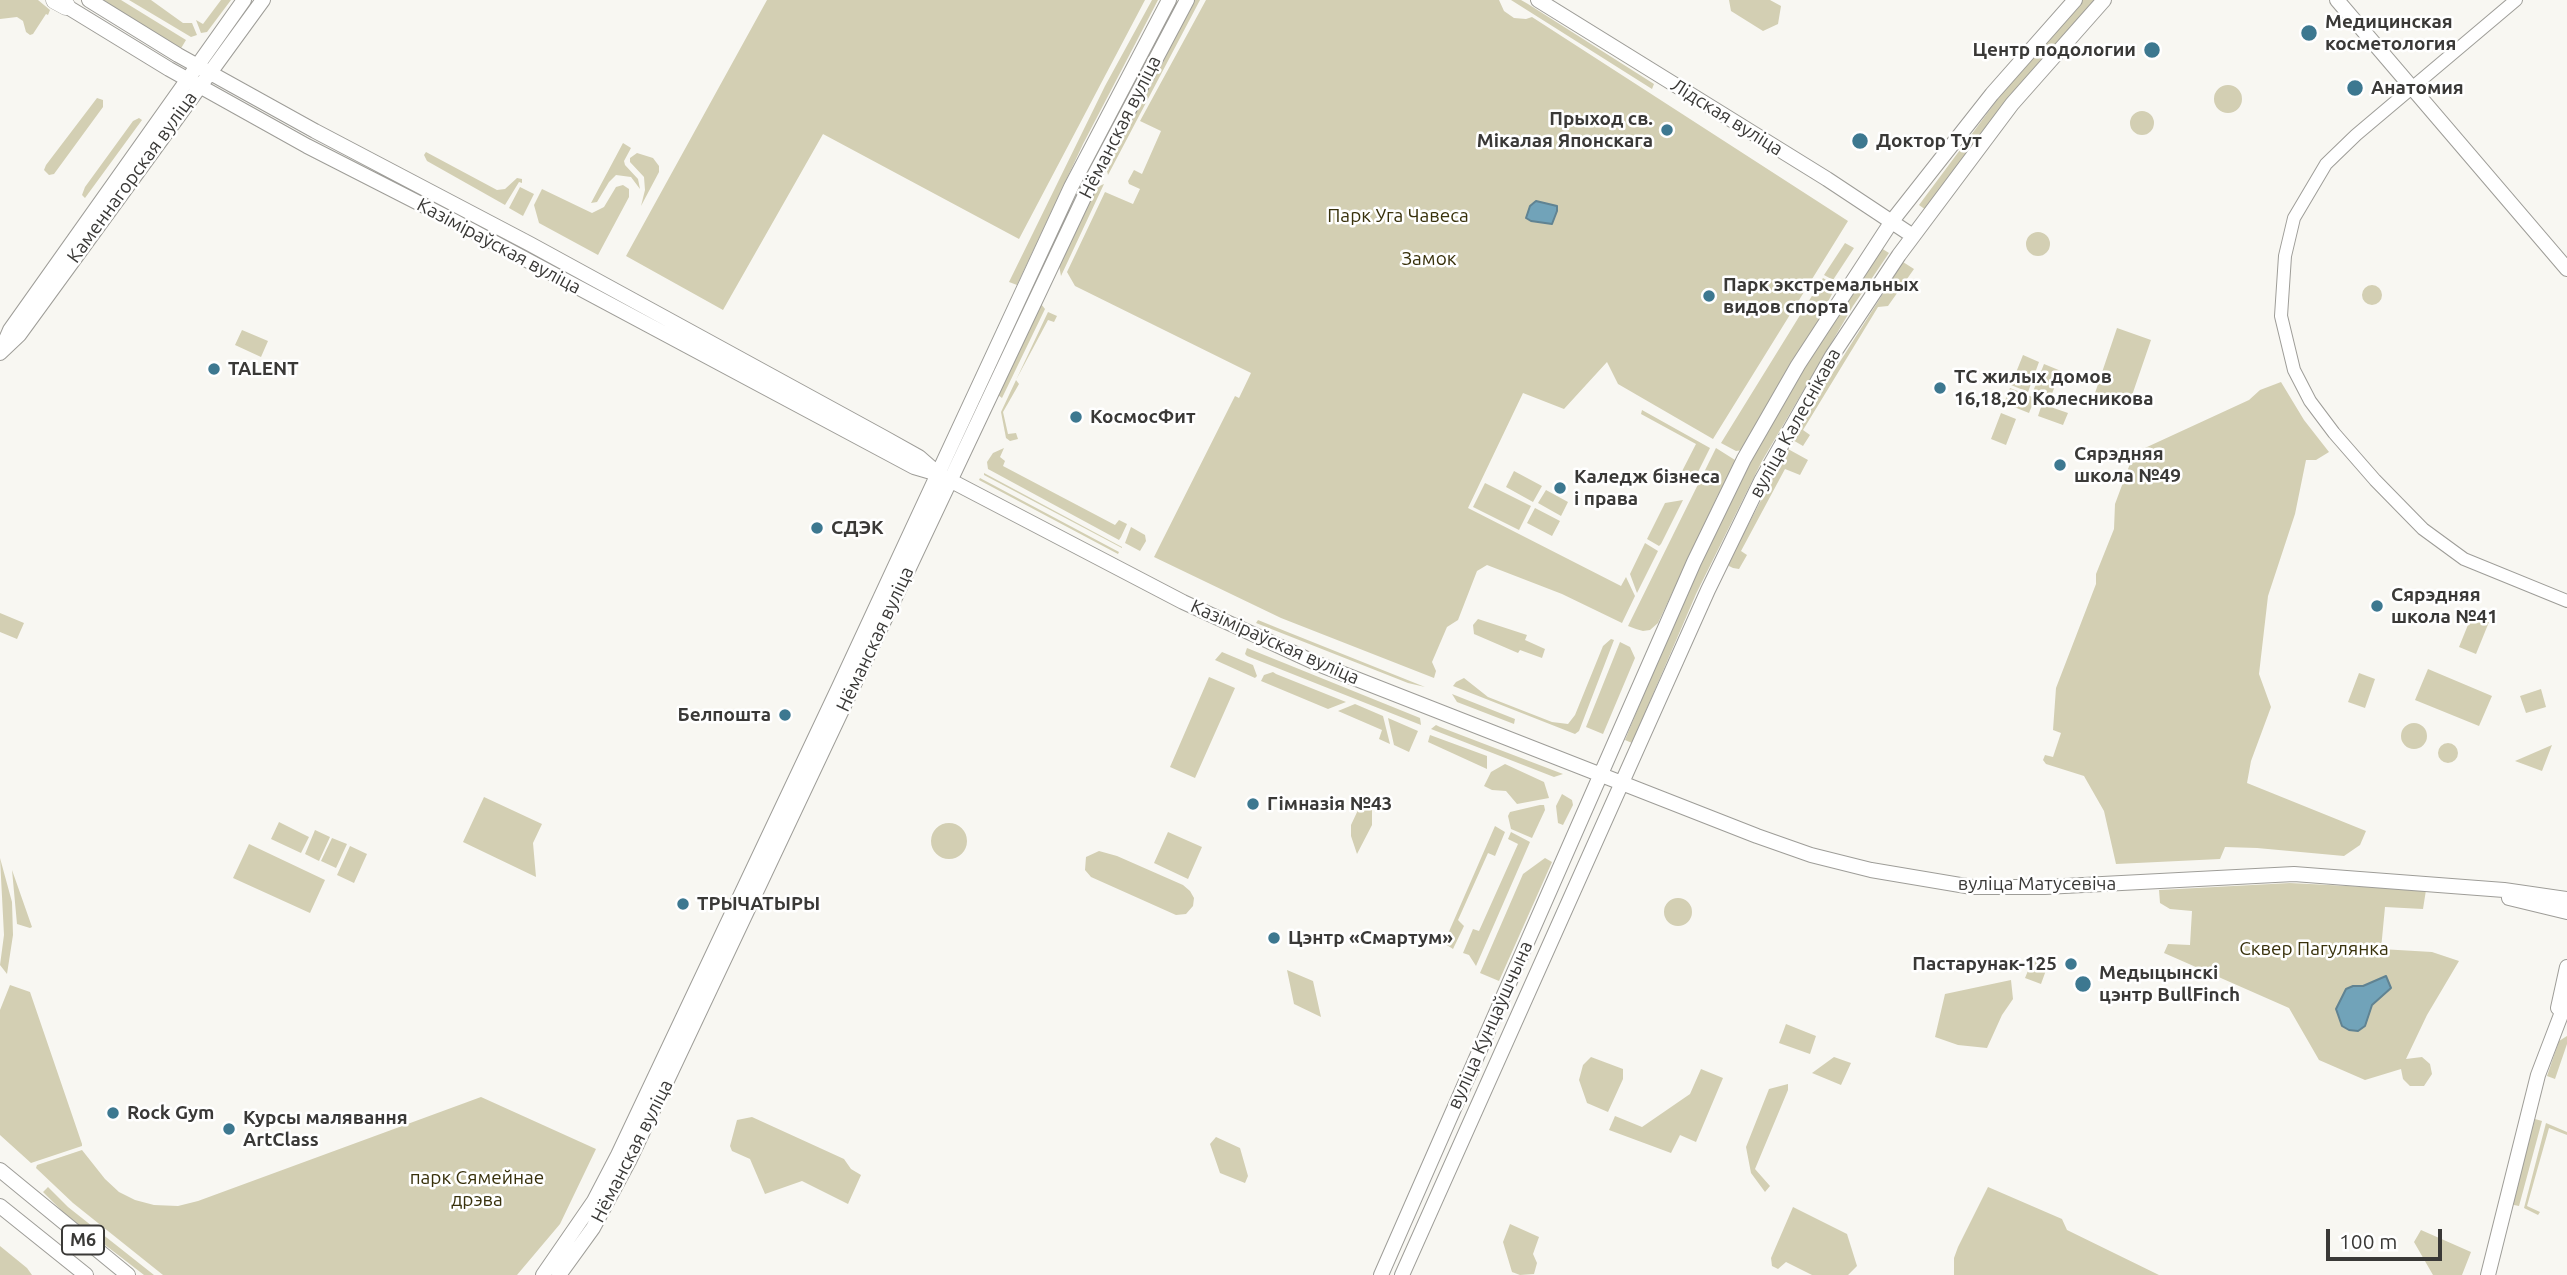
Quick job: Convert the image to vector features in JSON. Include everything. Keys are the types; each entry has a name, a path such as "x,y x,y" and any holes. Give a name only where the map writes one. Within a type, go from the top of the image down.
{"main road":[{"name":"Казіміраўская вуліца","path":"89,0 315,131 530,244 919,457 945,477"},
{"name":"Каменнагорская вуліца","path":"0,353 19,335 203,68 244,0"},
{"name":"Каменнагорская вуліца","path":"203,68 263,0"},
{"name":"Нёманская вуліца","path":"559,1275 593,1228 629,1161 945,477 1031,269 1070,187 1169,0"},
{"name":"Нёманская вуліца","path":"543,1275 588,1212 618,1155 945,477 1101,162 1187,0"},
{"name":"Лідская вуліца","path":"1538,0 1913,236"},
{"name":"вуліца Калеснікава","path":"1600,774 1693,562 1744,459 1798,366 1892,221 1992,94 2074,0"},
{"name":"вуліца Калеснікава","path":"1623,783 1707,590 1761,481 1832,356 1913,236 2012,104 2104,0"},
{"path":"2337,0 2567,269"},
{"name":"Казіміраўская вуліца","path":"61,3 307,146 914,467 945,477 1248,634 1623,783"},
{"path":"1031,269 1046,276"},
{"name":"вуліца Кунцаўшчына","path":"1381,1275 1600,774"},
{"name":"вуліца Кунцаўшчына","path":"1402,1275 1623,783"},
{"name":"вуліца Матусевіча","path":"1623,783 1811,855 1901,876 1972,887 2013,888 2294,874 2504,890 2567,899"},
{"name":"вуліца Матусевіча","path":"2467,888 2567,912"},
{"path":"2555,1027 2567,967"},
{"path":"2488,1275 2528,1111 2555,1027 2567,999"},
{"name":"М6","path":"0,1170 128,1275"},
{"name":"М6","path":"0,1206 86,1275"}],"street":[{"path":"2516,0 2348,142 2326,164 2294,218 2285,256 2281,316 2294,370 2310,401 2375,480 2423,529 2464,559 2563,599"}],"green space":[{"path":"0,0 38,0 50,10 30,35 26,32 23,21 17,17 0,19"},
{"path":"95,0 121,0 186,40 180,50"},
{"path":"129,0 151,0 183,23 192,23 197,35 191,37"},
{"path":"221,0 231,0 207,32 201,33 196,20 203,24"},
{"path":"767,0 1145,0 1019,239 823,134 723,310 626,256"},
{"path":"1152,0 1158,0 1083,144 1017,285 1009,282 1105,86"},
{"path":"1194,0 1200,0 1108,175 1106,167"},
{"name":"Парк Уга Чавеса","path":"1206,0 1499,0 1504,11 1514,18 1532,17 1848,221 1713,439 1618,384 1607,362 1564,409 1523,393 1468,508 1621,586 1626,577 1635,596 1622,623 1562,594 1487,565 1477,571 1458,620 1447,627 1432,662 1436,671 1434,678 1281,618 1154,557 1235,396 1239,398 1251,373 1075,286 1067,272 1105,192 1133,204 1140,189 1128,181 1134,170 1142,174 1161,131 1140,121"},
{"path":"1511,0 1521,0 1528,4 1654,84 1652,89"},
{"path":"1729,0 1770,0 1781,6 1778,24 1763,31 1731,11"},
{"path":"2082,0 2099,0 1926,210 1919,205 2006,88"},
{"path":"2228,85 2238,89 2242,99 2238,109 2228,113 2218,109 2214,99 2218,89"},
{"path":"97,98 103,100 103,107 54,174 49,175 44,170 46,165"},
{"path":"2142,111 2150,115 2154,123 2150,131 2142,135 2134,131 2130,123 2134,115"},
{"path":"139,118 142,120 85,198 82,195 85,187 133,121"},
{"path":"623,143 631,148 624,161 638,179 640,189 631,177 616,175 597,202 591,203"},
{"path":"426,152 497,190 505,189 517,178 522,179 522,183 519,182 505,205 427,161 424,155"},
{"path":"637,153 653,158 659,166 659,172 641,206 645,190 644,177 630,162 630,158"},
{"path":"1104,184 1061,276 1059,265 1090,198 1097,187"},
{"path":"623,185 629,189 629,197 598,255 539,223 534,205 542,189 592,213 604,207 616,187"},
{"path":"520,187 534,194 523,216 509,208"},
{"path":"2038,232 2046,236 2050,244 2046,252 2038,256 2030,252 2026,244 2030,236"},
{"path":"1845,243 1854,248 1833,280 1824,275"},
{"path":"1881,248 1889,253 1853,306 1762,461 1696,594 1632,743 1625,740 1686,591 1744,470 1809,358"},
{"path":"1903,262 1914,269 1888,306 1878,307 1803,430 1810,435 1803,446 1791,439"},
{"path":"1823,278 1831,283 1829,287 1832,294 1743,450 1736,451 1721,443"},
{"path":"2372,285 2379,288 2382,295 2379,302 2372,305 2365,302 2362,295 2365,288"},
{"path":"1041,304 1045,309 1002,398 998,395"},
{"path":"1048,312 1057,316 1054,322 1048,320 1016,379"},
{"path":"2117,328 2151,340 2128,407 2094,396"},
{"path":"242,330 268,341 261,357 235,345"},
{"path":"2023,355 2039,362 2028,392 2011,385"},
{"path":"2044,364 2061,371 2049,401 2032,394"},
{"path":"1016,380 1019,384 1003,412 1008,434 1016,433 1018,439 1010,441 1006,438 1001,412"},
{"path":"2281,382 2304,420 2329,452 2316,460 2306,460 2295,514 2268,596 2259,674 2271,707 2251,761 2247,783 2366,831 2360,845 2344,856 2225,847 2220,859 2116,864 2104,811 2084,776 2046,764 2043,760 2045,755 2053,757 2061,733 2053,730 2056,688 2114,529 2115,504 2134,453 2249,400 2260,390"},
{"path":"2010,388 2035,398 2029,413 2004,403"},
{"path":"2042,404 2068,413 2063,425 2038,416"},
{"path":"1642,410 1710,448 1696,476 1677,481 1696,444 1641,414"},
{"path":"2001,413 2016,419 2006,445 1991,439"},
{"path":"1004,448 1000,457 1005,461 1003,466 1115,525 1119,520 1127,524 1119,540 988,469 987,462 993,453"},
{"path":"1716,448 1735,460 1734,466 1658,623 1650,630 1643,631 1628,626"},
{"path":"1788,449 1808,460 1800,475 1785,469 1741,551 1747,555 1739,569 1733,568 1729,566 1729,561"},
{"path":"1514,471 1542,486 1533,502 1506,487"},
{"path":"984,475 1122,547 1122,548"},
{"path":"980,478 1119,552 1118,554 979,480"},
{"path":"1485,483 1531,506 1519,530 1473,507"},
{"path":"1546,490 1568,502 1561,516 1538,503"},
{"path":"1683,500 1661,544 1659,546 1647,539 1665,503"},
{"path":"1535,508 1560,521 1552,536 1527,523"},
{"path":"1131,527 1145,535 1146,541 1140,551 1125,543"},
{"path":"1645,543 1658,551 1637,593 1630,574"},
{"path":"0,613 24,623 17,639 0,632"},
{"path":"2472,615 2489,622 2476,654 2459,647"},
{"path":"1478,619 1527,635 1525,640 1545,649 1542,658 1520,650 1518,653 1474,634 1473,625"},
{"path":"1258,620 1425,687 1408,683 1256,623"},
{"path":"1611,639 1614,640 1579,731 1575,734 1453,686 1464,678 1488,697 1552,722 1568,724 1575,715 1603,646"},
{"path":"1620,642 1630,647 1635,658 1603,734 1586,727"},
{"path":"1247,648 1420,718 1421,725 1247,656"},
{"path":"1222,652 1253,665 1257,676 1255,678 1215,660"},
{"path":"2428,669 2492,696 2479,726 2415,700"},
{"path":"1273,672 1346,702 1328,709 1261,681 1264,675"},
{"path":"2359,673 2375,679 2365,708 2348,702"},
{"path":"1209,677 1235,688 1195,778 1170,767"},
{"path":"2541,689 2546,707 2526,713 2520,696"},
{"path":"1452,694 1515,719 1514,724 1457,702"},
{"path":"1355,704 1383,716 1390,744 1379,739 1382,730 1338,711"},
{"path":"1388,718 1418,731 1409,752 1394,745"},
{"path":"2414,723 2423,727 2427,736 2423,745 2414,749 2405,745 2401,736 2405,727"},
{"path":"1436,725 1563,774 1554,777 1431,729"},
{"path":"1430,735 1487,756 1487,769 1428,742"},
{"path":"2448,743 2455,746 2458,753 2455,760 2448,763 2441,760 2438,753 2441,746"},
{"path":"2552,745 2542,771 2515,761"},
{"path":"1505,764 1544,782 1549,798 1517,804 1506,791 1492,790 1484,786 1491,772"},
{"path":"1562,794 1572,800 1573,805 1563,825 1558,823 1556,806"},
{"path":"484,797 542,824 533,843 536,877 463,842"},
{"path":"1372,803 1372,825 1357,854 1351,836 1351,825 1358,810"},
{"path":"1544,805 1545,810 1532,838 1511,829 1508,816 1510,812"},
{"path":"279,822 309,837 301,853 271,839"},
{"path":"949,823 962,828 967,841 962,854 949,859 936,854 931,841 936,828"},
{"path":"1495,826 1505,832 1495,856 1488,853 1458,920 1464,926 1453,949 1444,943"},
{"path":"315,830 330,837 319,861 305,854"},
{"path":"1168,832 1202,847 1188,879 1154,863"},
{"path":"1511,832 1530,842 1476,966 1469,955 1463,953 1473,929 1479,931 1518,844 1508,839"},
{"path":"332,838 347,844 336,868 321,861"},
{"path":"249,844 325,880 310,913 233,878"},
{"path":"350,846 367,854 354,883 337,875"},
{"path":"1099,851 1117,856 1183,885 1194,898 1193,906 1186,914 1176,915 1091,877 1085,870 1086,857"},
{"path":"0,858 12,902 13,935 7,974 0,965 4,935"},
{"path":"1545,858 1552,862 1499,981 1480,973 1523,874"},
{"path":"12,870 32,927 30,928 17,924"},
{"name":"Сквер Пагулянка","path":"2290,883 2426,890 2423,909 2385,907 2381,949 2432,952 2459,961 2427,1015 2406,1059 2422,1057 2430,1064 2432,1074 2424,1086 2410,1086 2403,1079 2401,1069 2365,1080 2319,1060 2289,1008 2164,953 2168,944 2190,945 2192,911 2170,909 2160,903 2159,890"},
{"path":"1678,898 1688,902 1692,912 1688,922 1678,926 1668,922 1664,912 1668,902"},
{"path":"2034,956 2049,962 2041,984 2025,978"},
{"path":"1287,970 1313,981 1321,1017 1294,1004"},
{"path":"2011,980 2013,999 2002,1015 1987,1048 1958,1045 1935,1037 1945,994"},
{"path":"10,985 30,992 82,1144 31,1163 0,1135 0,1010"},
{"path":"1786,1024 1816,1036 1810,1054 1779,1043"},
{"path":"2567,1036 2567,1044 2555,1079 2547,1076 2559,1041"},
{"path":"1591,1057 1623,1069 1623,1079 1608,1112 1587,1103 1579,1080 1583,1065"},
{"path":"1834,1057 1851,1063 1841,1085 1812,1073"},
{"path":"1701,1069 1723,1078 1696,1142 1680,1135 1671,1153 1609,1130 1615,1116 1642,1127 1690,1094"},
{"path":"1788,1084 1788,1090 1755,1169 1770,1186 1765,1192 1751,1173 1746,1147 1769,1089"},
{"name":"парк Сямейнае дрэва","path":"481,1097 596,1149 560,1224 517,1275 163,1275 73,1203 36,1168 37,1165 82,1150 119,1192 154,1205 178,1206"},
{"path":"752,1117 844,1159 851,1169 861,1175 848,1204 802,1181 765,1194 750,1159 732,1151 730,1146 737,1120"},
{"path":"2535,1119 2542,1121 2519,1206 2514,1205 2512,1203"},
{"path":"2546,1123 2567,1132 2567,1135 2549,1128 2527,1206 2540,1212 2538,1215 2524,1208"},
{"path":"1216,1137 1240,1148 1248,1176 1245,1183 1220,1173 1210,1144"},
{"path":"48,1187 68,1207 154,1275 144,1275 65,1214 43,1192"},
{"path":"1988,1187 2062,1219 2067,1230 2159,1275 1954,1275 1954,1258 1958,1247"},
{"path":"1793,1207 1847,1234 1857,1266 1848,1275 1812,1275 1786,1262 1778,1269 1772,1266 1771,1258"},
{"path":"1510,1224 1539,1237 1533,1254 1537,1263 1534,1274 1520,1275 1512,1272 1503,1242"},
{"path":"2421,1230 2471,1252 2462,1275 2433,1275 2414,1242"},
{"path":"0,1246 27,1268 32,1275 0,1275"}],"water":[{"path":"1536,201 1557,206 1552,224 1526,218 1530,206"},
{"path":"2386,976 2391,988 2372,1005 2365,1026 2358,1031 2342,1026 2336,1009 2346,989 2363,986"}],"place":[{"name":"Медицинская косметология","path":"2309,33"},
{"name":"Центр подологии","path":"2152,50"},
{"name":"Анатомия","path":"2355,88"},
{"name":"Прыход св. Мікалая Японскага","path":"1667,130"},
{"name":"Доктор Тут","path":"1860,141"},
{"name":"Парк экстремальных видов спорта","path":"1709,296"},
{"name":"TALENT","path":"214,369"},
{"name":"ТС жилых домов 16,18,20 Колесникова","path":"1940,388"},
{"name":"КосмосФит","path":"1076,417"},
{"name":"Сярэдняя школа №49","path":"2060,465"},
{"name":"Каледж бізнеса і права","path":"1560,488"},
{"name":"СДЭК","path":"817,528"},
{"name":"Сярэдняя школа №41","path":"2377,606"},
{"name":"Белпошта","path":"785,715"},
{"name":"Гімназія №43","path":"1253,804"},
{"name":"ТРЫЧАТЫРЫ","path":"683,904"},
{"name":"Цэнтр «Смартум»","path":"1274,938"},
{"name":"Пастарунак-125","path":"2071,964"},
{"name":"Медыцынскі цэнтр BullFinch","path":"2083,984"},
{"name":"Rock Gym","path":"113,1113"},
{"name":"Курсы малявання ArtClass","path":"229,1129"}],"park label":[{"name":"Замок","path":"1429,259"}]}
